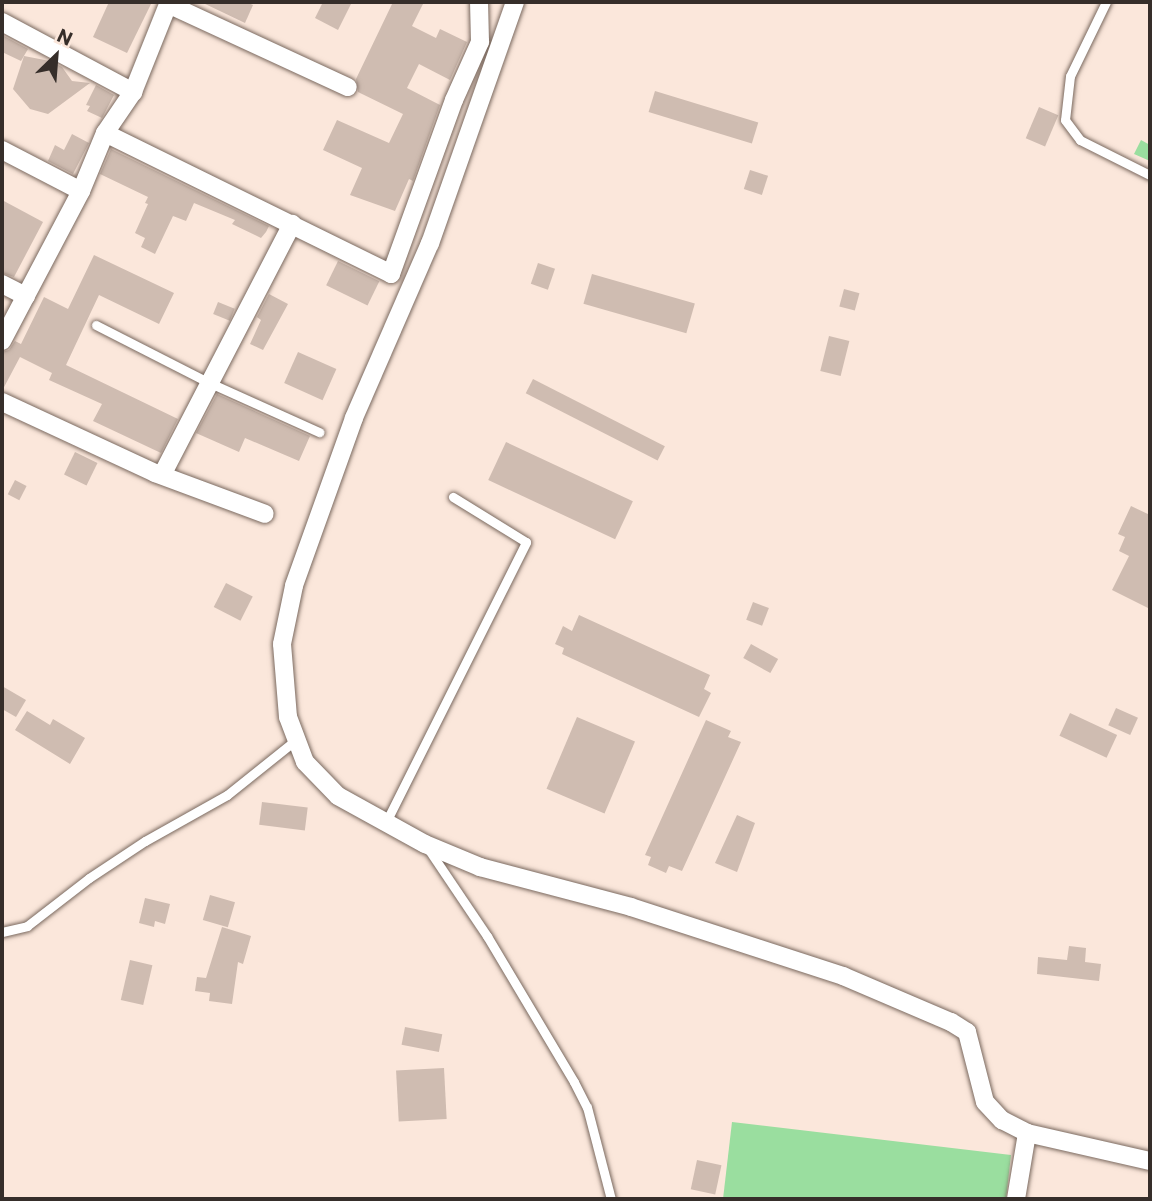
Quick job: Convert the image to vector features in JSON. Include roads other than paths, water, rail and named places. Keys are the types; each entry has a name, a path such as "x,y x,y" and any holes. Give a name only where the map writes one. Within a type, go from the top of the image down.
{"street":[{"path":"105,133 391,274 454,100 480,43 480,2"},
{"path":"515,2 430,243 354,418 294,586 282,644 288,717 305,762 338,796 425,844 480,867 631,907 843,976 951,1023 967,1032 985,1102 1002,1120 1027,1133 1150,1161"},
{"path":"2,341 81,191 105,133 133,92 168,3 348,87"},
{"path":"2,22 133,92"},
{"path":"2,150 81,191"},
{"path":"162,475 292,224"},
{"path":"2,284 26,296"},
{"path":"2,402 162,475 265,514"},
{"path":"1016,1199 1027,1133"}],"lane":[{"path":"1106,2 1070,76 1065,120 1080,140 1150,175"},
{"path":"96,325 210,383 319,432"},
{"path":"386,822 526,542 453,497"},
{"path":"2,932 27,926 89,878 145,841 227,795 297,739"},
{"path":"425,844 487,936 574,1082 587,1107 611,1199"}]}
